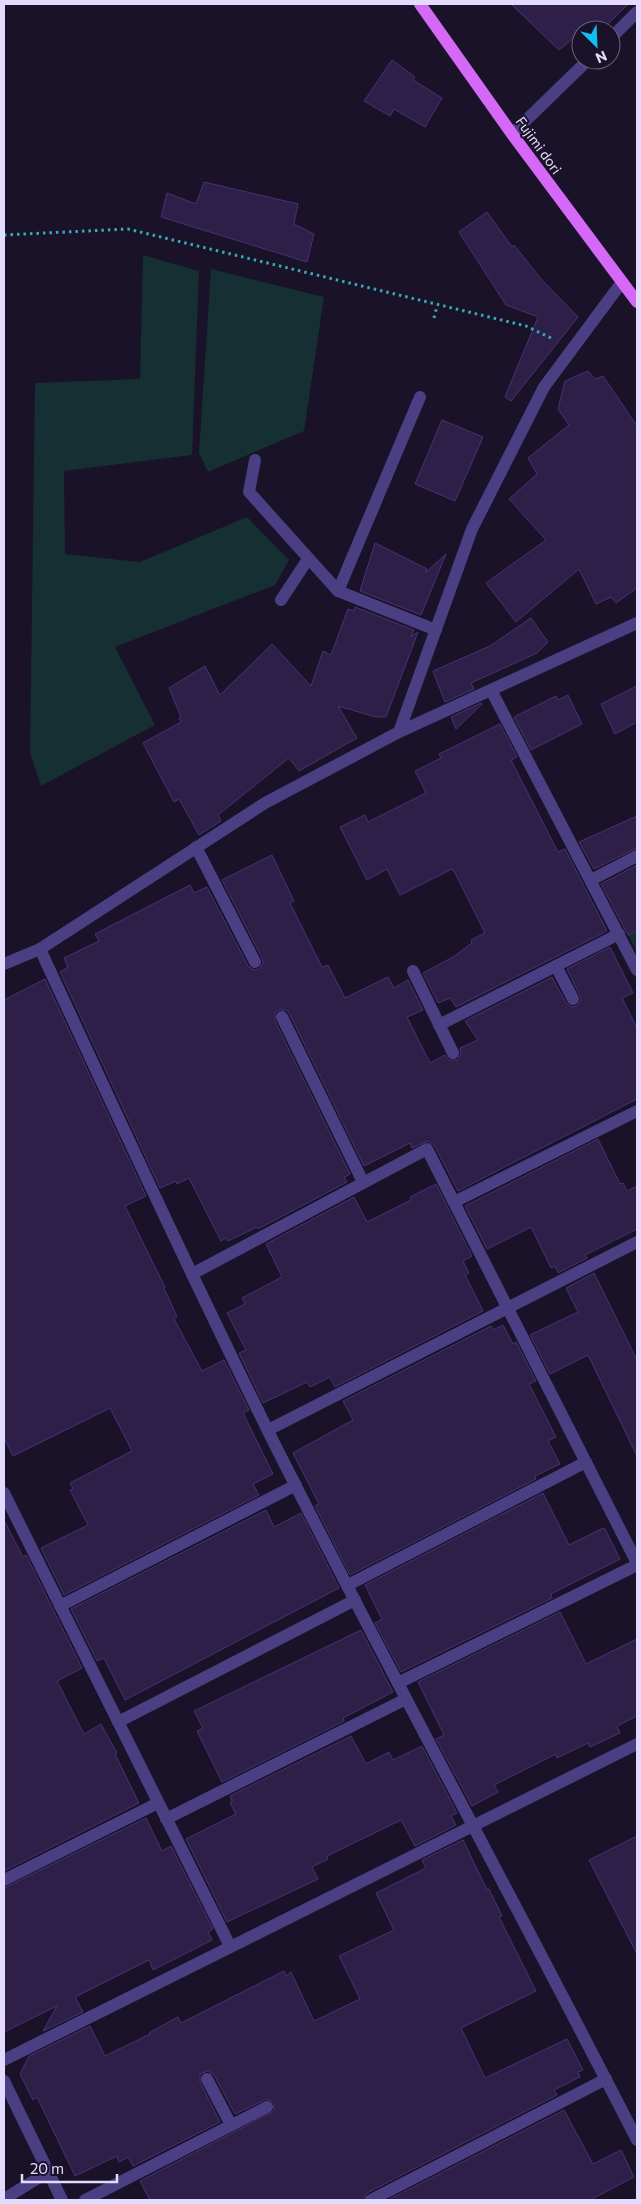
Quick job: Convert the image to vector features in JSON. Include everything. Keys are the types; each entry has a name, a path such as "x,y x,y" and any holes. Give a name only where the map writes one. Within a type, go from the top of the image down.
{"main road":[{"name":"Fujimi dori","path":"420,4 512,134 637,302"}],"street":[{"path":"621,28 637,12"},
{"path":"512,134 578,70"},
{"path":"399,732 472,529 544,387 622,282"},
{"path":"338,591 420,397"},
{"path":"255,460 249,492 338,591 436,630"},
{"path":"281,600 308,559"},
{"path":"4,964 40,949 265,803 399,732 637,623"},
{"path":"491,690 637,970"},
{"path":"196,847 255,962"},
{"path":"591,880 637,856"},
{"path":"439,1025 619,934"},
{"path":"40,949 192,1274 268,1430 472,1826 637,2140"},
{"path":"556,966 573,999"},
{"path":"413,971 453,1053"},
{"path":"282,1017 363,1182"},
{"path":"454,1202 637,1111"},
{"path":"192,1274 427,1149 586,1462 637,1564 398,1683"},
{"path":"268,1430 637,1242"},
{"path":"348,1585 586,1462"},
{"path":"60,1606 296,1485"},
{"path":"4,1493 230,1946"},
{"path":"118,1722 355,1600"},
{"path":"166,1819 406,1699"},
{"path":"4,2060 637,1744"},
{"path":"4,1880 158,1803"},
{"path":"206,2078 231,2125"},
{"path":"371,2200 606,2079"},
{"path":"4,2081 62,2200"},
{"path":"85,2200 267,2107"},
{"path":"4,2199 48,2172"}],"path":[{"path":"4,234 128,229 437,306 526,326 571,351"},
{"path":"434,318 437,306"}],"green space":[{"path":"143,255 199,271 192,455 64,471 65,554 140,562 247,517 289,560 275,585 115,647 155,725 41,786 30,753 35,383 140,379"},
{"path":"211,269 324,297 304,431 208,472 199,453"},
{"path":"637,908 637,953 619,916"}],"building":[{"path":"511,4 628,4 612,20 571,20 571,40 559,50"},
{"path":"392,60 415,77 413,80 442,98 425,127 394,109 390,116 364,101"},
{"path":"204,182 298,204 294,224 314,234 307,262 161,217 167,193 196,204"},
{"path":"487,212 512,247 514,245 541,279 578,317 511,401 505,397 538,317 506,305 459,232"},
{"path":"588,371 595,379 603,376 637,426 637,588 616,603 611,597 596,604 579,569 516,622 486,583 546,540 509,499 537,474 528,458 569,425 558,409 565,381"},
{"path":"442,420 483,437 455,501 415,484"},
{"path":"375,543 427,569 425,573 446,554 421,615 360,591"},
{"path":"355,607 414,630 411,637 418,632 386,717 376,717 338,706 357,738 299,771 289,758 218,815 221,821 199,835 179,799 174,802 143,743 181,722 179,718 181,717 169,688 205,666 220,695 272,644 311,686 323,651 331,655 348,609 354,611"},
{"path":"531,618 548,642 537,653 471,683 474,689 445,702 433,671 490,646"},
{"path":"637,686 637,722 615,734 601,704"},
{"path":"568,695 582,724 531,750 514,717 556,696 558,700"},
{"path":"482,704 456,729 451,717"},
{"path":"500,724 517,757 511,760 558,852 565,849 607,931 456,1007 450,998 438,1003 423,973 453,957 472,943 471,940 485,933 456,875 452,869 400,895 387,869 367,880 340,827 365,815 368,822 426,793 415,771 441,758 439,754"},
{"path":"637,816 637,848 594,869 579,842"},
{"path":"272,855 294,901 290,903 322,967 328,965 345,998 388,977 394,988 408,980 423,1010 407,1017 430,1063 445,1055 449,1060 457,1060 461,1054 460,1048 478,1040 465,1021 552,977 566,1003 572,1007 577,1006 581,1000 580,996 567,969 610,947 633,993 622,998 637,1028 637,1099 458,1191 434,1145 428,1141 412,1148 410,1143 364,1166 289,1013 286,1010 279,1010 275,1013 275,1021 350,1174 344,1177 347,1182 258,1229 257,1227 228,1241 226,1238 221,1241 189,1178 177,1184 176,1181 160,1188 60,972 68,967 64,958 99,941 95,934 190,885 194,893 207,887 248,966 254,970 259,969 263,963 262,958 222,880"},
{"path":"637,865 637,930 628,935 601,884"},
{"path":"45,979 146,1196 125,1206 165,1287 177,1317 174,1319 202,1371 224,1360 249,1410 243,1413 273,1474 253,1484 259,1495 64,1595 41,1548 88,1525 70,1490 73,1489 70,1483 132,1451 110,1408 13,1456 4,1438 4,1000"},
{"path":"598,1139 620,1184 623,1183 627,1191 637,1186 637,1229 585,1255 587,1258 558,1273 555,1266 551,1268 531,1227 487,1249 465,1206"},
{"path":"436,1184 472,1256 463,1261 469,1273 465,1275 483,1311 335,1387 330,1377 310,1387 307,1382 263,1403 239,1353 246,1350 227,1313 245,1304 242,1298 282,1277 266,1244 354,1197 367,1222 411,1200 410,1197"},
{"path":"594,1273 637,1360 637,1456 588,1355 550,1374 530,1335 578,1312 566,1288"},
{"path":"503,1325 513,1344 516,1342 536,1381 529,1384 556,1437 548,1441 560,1464 535,1476 536,1479 350,1575 315,1506 319,1504 293,1453 353,1420 343,1401 491,1326 493,1330"},
{"path":"543,1493 569,1545 603,1528 620,1559 551,1594 552,1598 401,1672 375,1623 382,1619 365,1585"},
{"path":"266,1510 274,1527 301,1513 339,1588 125,1700 104,1658 97,1661 71,1609"},
{"path":"4,1520 23,1557 26,1555 82,1668 57,1681 84,1734 101,1724 117,1753 115,1754 139,1803 4,1871"},
{"path":"560,1612 586,1664 637,1639 637,1716 617,1726 620,1733 590,1747 588,1743 557,1758 556,1754 494,1785 498,1792 472,1806 436,1739 444,1735 418,1682"},
{"path":"361,1630 393,1692 343,1718 344,1721 222,1782 197,1731 203,1728 194,1711"},
{"path":"351,1736 366,1764 389,1752 393,1760 422,1746 457,1813 451,1816 456,1825 415,1846 401,1820 327,1856 328,1859 312,1867 318,1879 227,1922 186,1839 236,1814 230,1803 232,1801 230,1796"},
{"path":"146,1818 162,1851 171,1846 213,1929 208,1932 212,1940 153,1970 149,1960 75,1997 83,2012 43,2031 57,2006 4,2032 4,1888"},
{"path":"637,1836 637,1954 589,1860"},
{"path":"463,1840 487,1890 489,1889 502,1916 499,1917 536,1991 461,2028 485,2078 567,2039 583,2070 578,2072 580,2077 554,2090 557,2095 367,2193 363,2200 150,2200 140,2181 274,2111 274,2103 267,2099 235,2114 214,2075 208,2071 200,2074 200,2082 220,2122 133,2166 128,2157 119,2162 117,2156 75,2176 37,2097 33,2100 20,2074 29,2056 90,2026 105,2056 150,2034 178,2017 181,2023 284,1971 286,1976 291,1972 314,2021 360,1999 339,1956 394,1930 376,1893 426,1868 422,1860"},
{"path":"564,2110 593,2164 621,2150 634,2177 590,2200 388,2200"}]}
